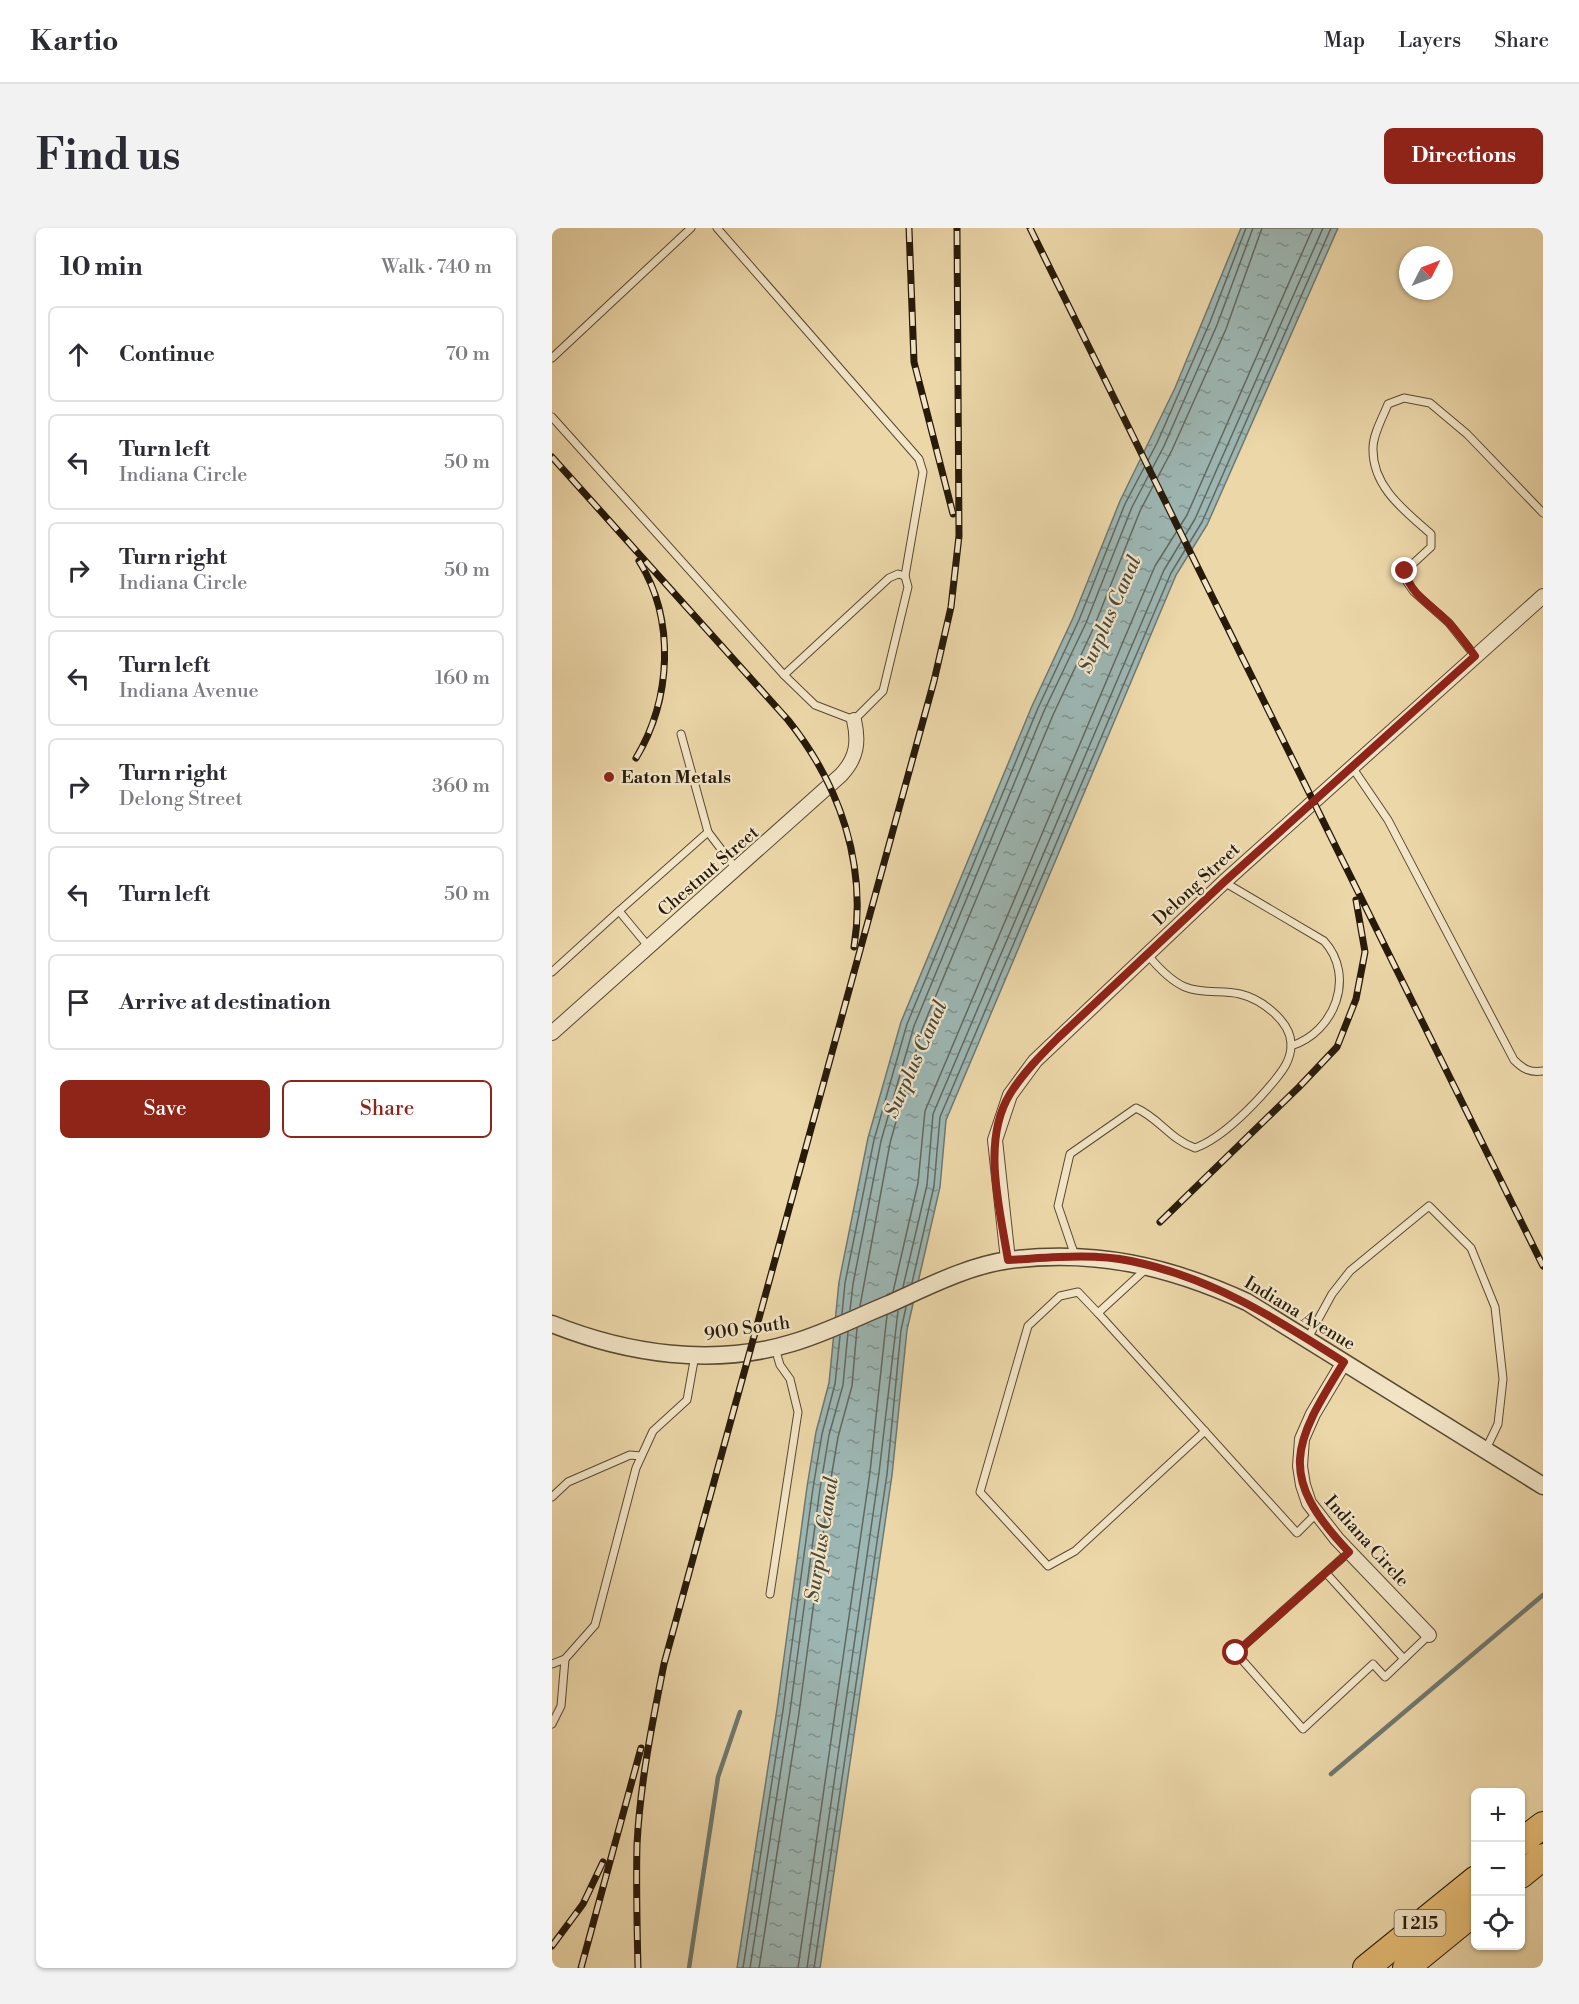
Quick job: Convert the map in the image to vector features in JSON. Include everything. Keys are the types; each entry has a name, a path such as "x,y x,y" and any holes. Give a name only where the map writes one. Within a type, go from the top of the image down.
{"highway":[{"path":"1525,1839 1543,1825"},
{"path":"1525,1872 1543,1857"},
{"name":"I 215","path":"1366,1968 1471,1882"},
{"name":"I 215","path":"1406,1968 1471,1915"}],"street":[{"name":"Delong Street","path":"1008,1260 995,1140 1010,1095 1035,1061 1224,882 1543,596"},
{"name":"Chestnut Street","path":"552,1033 648,946 737,870 848,768 857,747 854,720"},
{"name":"Indiana Avenue","path":"1008,1260 1075,1257 1129,1261 1210,1285 1247,1302 1543,1486"},
{"name":"900 South","path":"552,1324 619,1347 695,1355 775,1348 808,1338 967,1271 1008,1260"},
{"name":"Indiana Circle","path":"1344,1362 1313,1414 1302,1439 1300,1466 1303,1485 1316,1514 1349,1552 1429,1635"}],"lane":[{"path":"552,358 691,228"},
{"path":"552,417 784,675 815,705 854,720 883,691 908,587 905,576 923,472 919,459 717,228"},
{"path":"1475,656 1449,623 1407,582 1405,571 1431,547 1431,534 1387,493 1376,470 1373,447 1388,404 1404,399 1430,403 1467,434 1543,513"},
{"path":"784,675 889,578 898,574 905,576"},
{"path":"681,734 708,832 737,870"},
{"path":"1352,767 1388,820 1514,1060 1522,1068 1535,1072 1543,1071"},
{"path":"552,972 708,832"},
{"path":"1224,882 1323,941 1333,951 1340,966 1341,984 1334,1006 1321,1028 1307,1041 1291,1046"},
{"path":"619,911 648,946"},
{"path":"1075,1257 1058,1206 1070,1154 1136,1108 1152,1115 1181,1143 1195,1148 1209,1143 1263,1093 1286,1066 1291,1046 1284,1025 1267,1007 1241,994 1184,986 1147,954"},
{"path":"1307,1339 1332,1294 1350,1271 1429,1206 1471,1248 1495,1307 1503,1379 1498,1424 1486,1449"},
{"path":"1098,1313 1149,1266"},
{"path":"1205,1431 1075,1551 1048,1566 980,1492 1028,1326 1059,1296 1078,1292 1098,1313 1205,1431 1297,1533 1316,1514"},
{"path":"770,1594 798,1412 790,1379 780,1365 775,1348"},
{"path":"552,1664 565,1659 596,1625 641,1455 653,1431 687,1400 695,1355"},
{"path":"552,1497 568,1482 630,1455 641,1455"},
{"path":"1349,1552 1236,1653 1303,1729 1373,1664 1385,1677 1429,1635"},
{"path":"1326,1573 1404,1659"},
{"path":"552,1724 561,1706 565,1659"}],"water":[{"name":"Surplus Canal","path":"1241,228 1338,228 1207,525 1176,575 946,1120 940,1187 907,1330 892,1475 820,1968 737,1968 777,1709 807,1487 816,1432 829,1383 839,1282 868,1138 901,1022 1032,706 1073,618 1120,501 1175,388"}],"waterway":[{"path":"1331,1774 1543,1595"},
{"path":"689,1968 718,1777 740,1712"}],"railway":[{"path":"909,228 914,362 953,514"},
{"path":"638,1968 637,1845 647,1754 664,1664 934,681 951,607 959,536 957,228"},
{"path":"1030,228 1543,1266"},
{"path":"552,457 788,720 806,745 835,799 853,856 857,916 854,947"},
{"path":"636,758 648,735 656,711 662,686 664,660 664,634 659,609 651,584 639,561"},
{"path":"1160,1222 1337,1047 1356,999 1365,952 1356,900"},
{"path":"581,1968 641,1748"},
{"path":"552,1946 583,1904 603,1862"}],"place":[{"name":"Eaton Metals","path":"609,777"}],"route":[{"path":"1236,1653 1349,1552 1309,1503 1300,1466 1302,1439 1313,1414 1344,1362 1247,1302 1210,1285 1170,1272 1129,1261 1075,1257 1008,1260 1001,1216 995,1140 1000,1117 1010,1095 1035,1061 1224,882 1475,656 1449,623 1414,592 1407,582 1405,571"}]}
